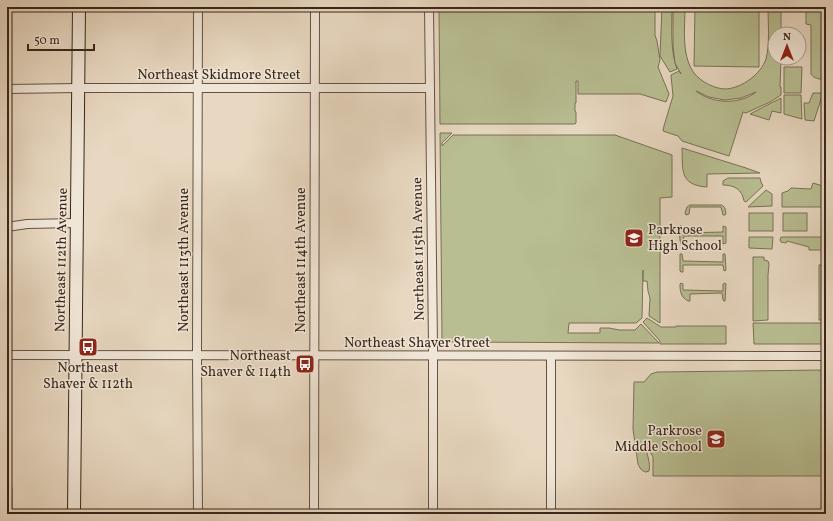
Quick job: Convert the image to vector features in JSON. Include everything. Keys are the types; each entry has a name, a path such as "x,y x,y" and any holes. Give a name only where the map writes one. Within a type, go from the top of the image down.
{"street":[{"name":"Northeast 112th Avenue","path":"74,514 79,7"},
{"name":"Northeast 113th Avenue","path":"198,7 198,514"},
{"name":"Northeast 114th Avenue","path":"314,514 315,7"},
{"name":"Northeast 115th Avenue","path":"429,7 433,356 433,514"},
{"name":"Northeast Skidmore Street","path":"7,89 430,88"},
{"path":"7,227 27,224 77,223"},
{"name":"Northeast Shaver Street","path":"7,355 197,354 433,356 826,356"},
{"path":"551,356 551,514"}],"green space":[{"path":"439,7 655,7 655,35 660,60 658,67 669,94 666,102 640,94 578,94 578,81 576,81 575,124 440,124"},
{"path":"662,7 672,7 672,46 677,69 670,72 660,56"},
{"path":"673,7 685,7 685,50 690,66 697,76 704,82 717,88 732,88 744,83 760,70 764,65 767,53 767,66 781,66 781,95 746,113 743,112 729,156 682,141 678,136 663,131 673,96 671,75 679,71 681,74 675,63 673,46","holes":["696,91 709,97 725,100 741,98 756,92 742,99 726,101 710,98"]},
{"path":"695,7 759,7 759,67 694,66"},
{"path":"768,7 781,7 781,26 768,26"},
{"path":"806,7 826,7 826,80 815,78 811,74 811,25 806,24"},
{"path":"784,67 802,67 801,93 784,93"},
{"path":"813,93 823,93 814,121 805,120 804,103 809,103"},
{"path":"784,95 801,95 802,119 784,114"},
{"path":"781,98 781,113 772,111 769,120 750,114"},
{"path":"440,133 452,133 442,143 442,146 453,135 615,135 672,155 672,197 660,198 660,323 649,316 650,298 647,281 643,281 643,270 642,318 636,323 569,323 568,333 600,333 600,328 635,330 641,324 659,343 446,342 442,339"},
{"path":"682,148 760,173 707,174 707,187 698,186 687,180 684,175"},
{"path":"728,178 760,178 763,186 746,202 737,188 723,185 723,181"},
{"path":"813,183 826,187 826,207 782,207 782,193 791,188 811,189"},
{"path":"766,190 772,194 772,206 748,207"},
{"path":"690,205 722,205 725,208 726,214 723,215 721,207 690,207 689,214 686,215 685,213 687,207"},
{"path":"749,213 773,213 773,231 749,231"},
{"path":"783,213 807,213 807,231 783,231"},
{"path":"681,225 683,227 683,233 723,232 723,226 726,227 726,243 723,244 723,236 684,236 683,243 681,244 679,227"},
{"path":"749,237 773,237 772,249 749,248"},
{"path":"781,237 826,237 826,250 809,250 809,247 787,241 786,243 781,242"},
{"path":"680,254 682,254 683,261 723,262 723,254 725,254 726,270 724,271 723,265 683,265 683,272 681,272"},
{"path":"753,257 764,257 764,260 768,261 769,264 768,320 753,321"},
{"path":"819,265 826,265 826,320 819,320"},
{"path":"681,283 683,284 683,290 723,291 723,284 725,283 725,301 723,300 722,293 690,294 690,301 688,301 681,294"},
{"path":"647,318 661,327 726,326 726,344 660,344 660,341 643,322"},
{"path":"753,323 826,323 826,344 754,344"},
{"path":"826,370 826,476 653,476 653,457 646,445 649,471 644,472 639,467 633,429 634,382 644,382 651,374 657,372"},
{"path":"7,488 12,488 12,514 7,514"}],"place":[{"name":"Parkrose High School","path":"634,238"},
{"name":"Northeast Shaver & 112th","path":"88,347"},
{"name":"Northeast Shaver & 114th","path":"305,364"},
{"name":"Parkrose Middle School","path":"716,439"}]}
